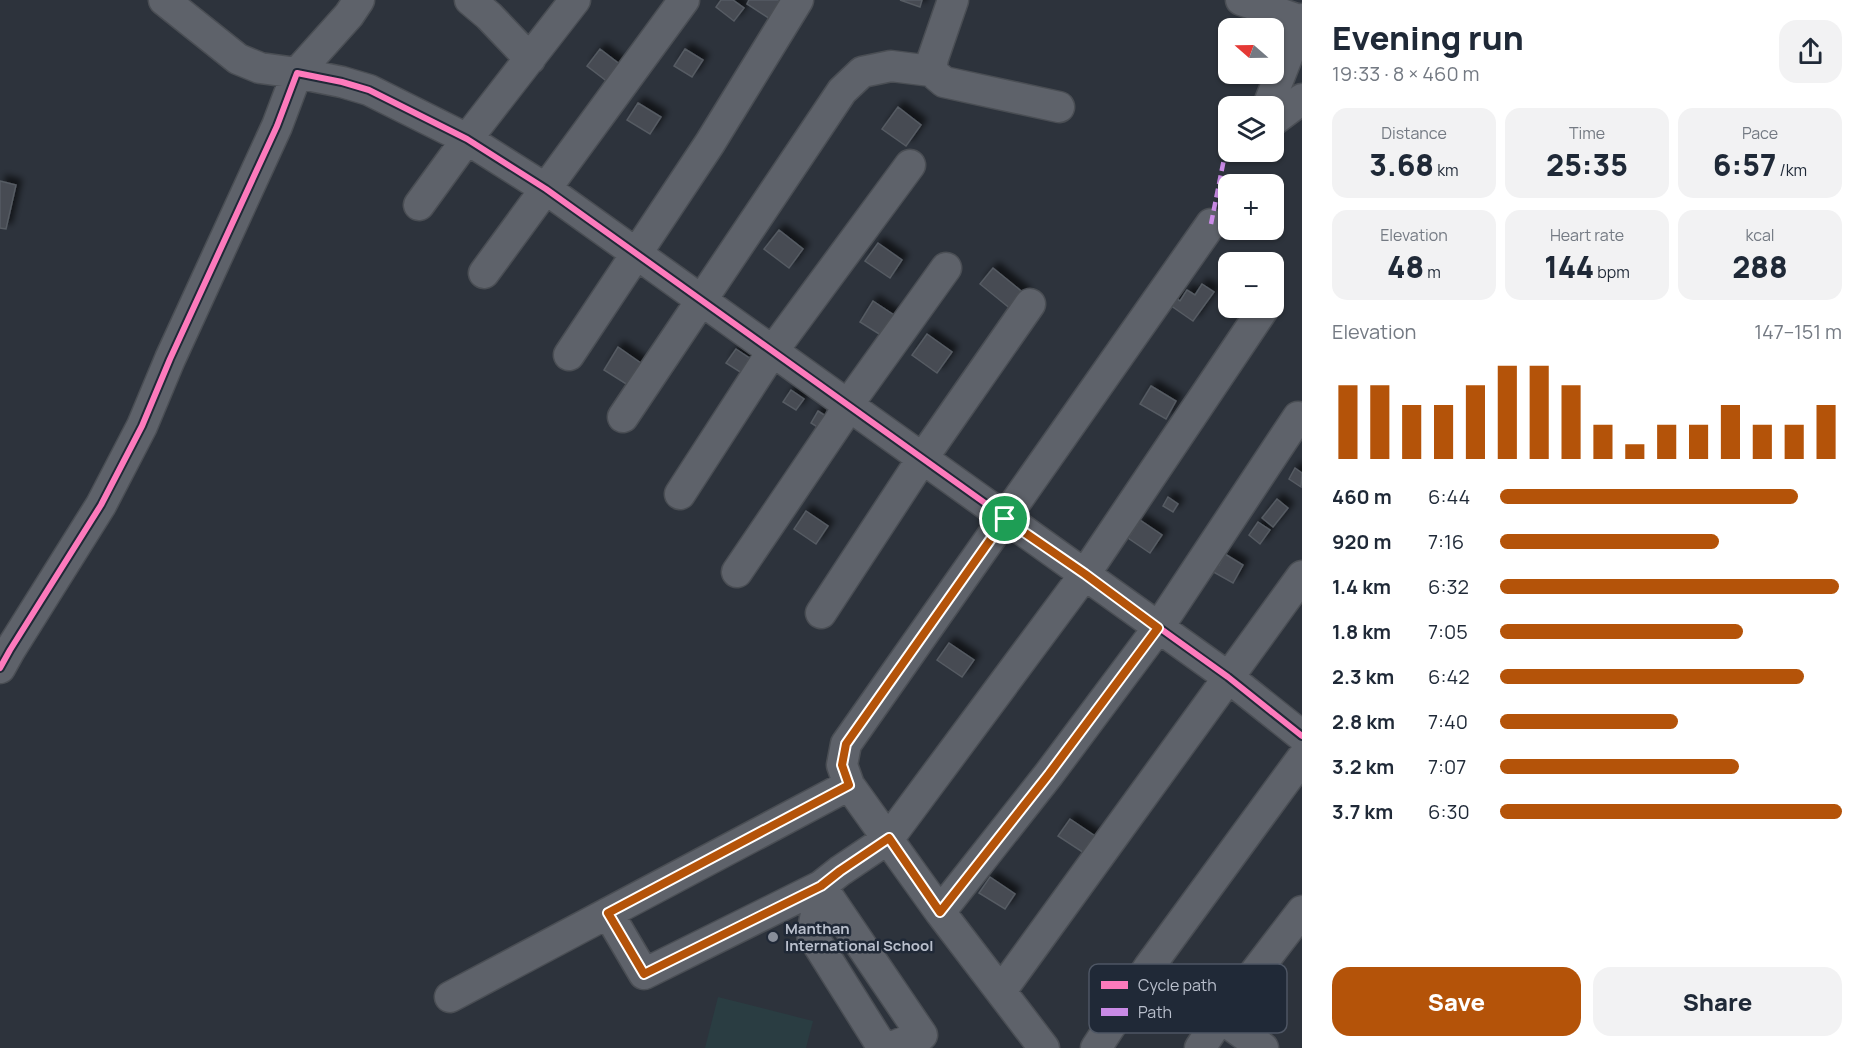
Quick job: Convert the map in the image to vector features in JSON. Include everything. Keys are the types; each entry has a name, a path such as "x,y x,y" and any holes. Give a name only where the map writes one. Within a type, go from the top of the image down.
{"street":[{"path":"164,0 238,59 260,68 342,82 369,90 468,139 546,189 1228,677 1302,736"},
{"path":"0,668 101,505 142,426 170,358 276,126 297,73 349,15 359,0"},
{"path":"470,0 489,16 530,59"},
{"path":"419,205 575,0"},
{"path":"484,273 684,0"},
{"path":"569,355 710,143 798,0"},
{"path":"931,71 933,58 953,0"},
{"path":"1241,0 1302,20 1272,96"},
{"path":"623,417 842,92 862,72 891,66 931,71 944,82 1059,107"},
{"path":"1284,112 1302,99"},
{"path":"680,494 772,352 910,165"},
{"path":"1044,1048 940,912 849,785 842,765 846,744 1210,224"},
{"path":"737,572 840,420 847,406 946,268"},
{"path":"821,613 922,459 1030,304"},
{"path":"608,913 644,974 821,886 889,838 1085,574 1257,318"},
{"path":"940,912 1049,774 1158,628 1298,417"},
{"path":"1000,991 1302,576"},
{"path":"1151,964 1302,758"},
{"path":"450,997 849,785"},
{"path":"821,886 812,935 883,1048"},
{"path":"821,886 922,1035 889,1048"},
{"path":"1261,964 1302,911"},
{"path":"1096,1048 1106,1033"},
{"path":"1200,1048 1210,1033"},
{"path":"1242,1033 1263,1048"}],"green space":[{"path":"718,997 813,1021 806,1048 705,1048"}],"building":[{"path":"721,0 733,0 744,8 734,21 716,7"},
{"path":"749,0 785,0 773,21 747,4"},
{"path":"900,0 922,0 920,7"},
{"path":"600,49 626,69 613,86 587,66"},
{"path":"685,49 703,60 692,77 674,66"},
{"path":"638,103 661,117 650,134 627,120"},
{"path":"898,107 921,125 906,146 882,129"},
{"path":"0,181 16,185 6,229 0,228"},
{"path":"779,230 803,249 789,268 764,249"},
{"path":"878,243 902,260 890,278 865,261"},
{"path":"993,268 1025,294 1012,310 980,284"},
{"path":"1202,284 1214,292 1193,321 1170,305 1175,297 1180,301 1187,290 1195,295"},
{"path":"873,301 900,319 887,339 860,322"},
{"path":"927,334 952,352 937,373 912,355"},
{"path":"618,347 645,366 631,387 604,370"},
{"path":"736,349 757,363 748,377 726,363"},
{"path":"1151,386 1176,401 1166,419 1140,404"},
{"path":"791,390 804,399 796,410 783,402"},
{"path":"818,411 829,418 822,430 811,423"},
{"path":"1295,468 1302,473 1301,487 1289,479"},
{"path":"1168,497 1178,504 1173,512 1163,506"},
{"path":"1277,499 1288,508 1273,527 1262,518"},
{"path":"806,511 828,526 816,544 794,529"},
{"path":"1140,520 1162,535 1150,553 1128,538"},
{"path":"1258,522 1270,530 1260,544 1249,535"},
{"path":"1225,554 1243,565 1233,583 1208,569 1212,561 1219,565"},
{"path":"949,643 974,660 962,677 937,660"},
{"path":"1070,819 1098,838 1087,855 1058,836"},
{"path":"990,877 1015,894 1005,909 979,893"}],"marked path":[{"path":"1211,224 1223,162"}],"cycle path":[{"path":"0,668 101,505 142,426 170,359 277,126 297,73 369,90 467,139 546,189 1228,677 1302,736"}],"place":[{"name":"Manthan International School","path":"773,937"}],"route":[{"path":"1005,519 1158,628 1049,774 940,912 889,838 821,886 644,974 608,913 849,785 842,765 846,744 1005,519"}]}
